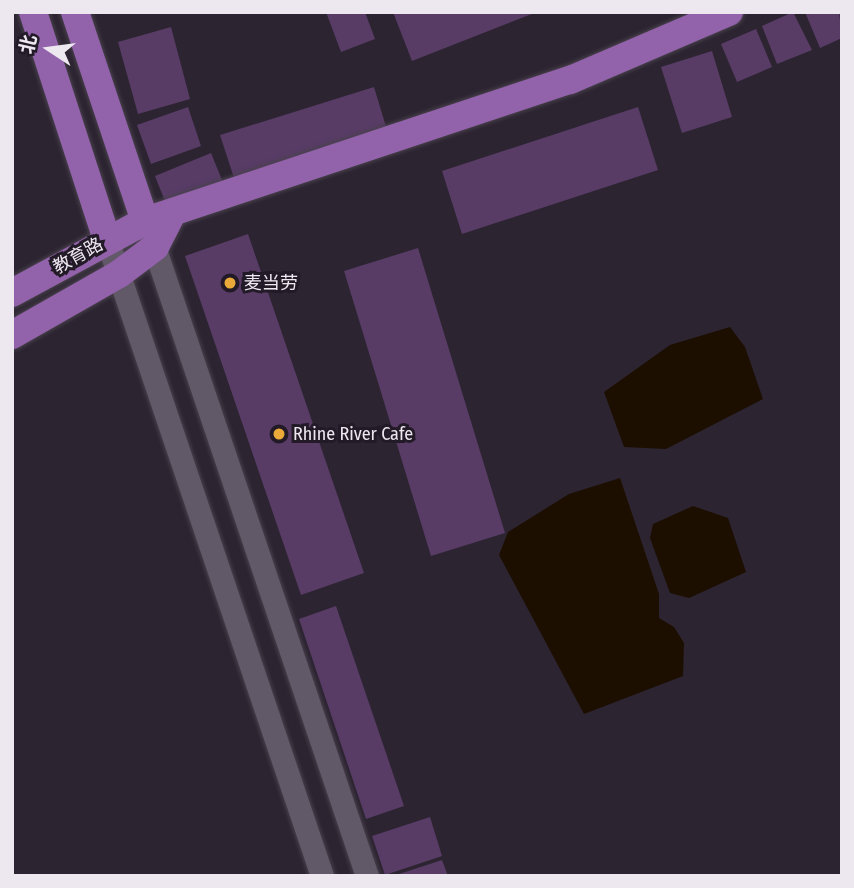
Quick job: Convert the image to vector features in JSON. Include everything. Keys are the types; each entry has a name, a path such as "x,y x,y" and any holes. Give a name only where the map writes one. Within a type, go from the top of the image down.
{"main road":[{"path":"33,12 107,240"},
{"path":"75,12 150,234"},
{"path":"12,335 119,274 150,234 173,212 570,80 729,12"},
{"name":"教育路","path":"12,293 107,240 150,234"}],"street":[{"path":"150,234 367,876"},
{"path":"107,240 322,876"}],"shaded area":[{"path":"730,327 745,347 763,399 666,449 624,447 604,392 670,345"},
{"path":"620,478 659,594 659,618 674,627 684,643 683,676 584,714 499,555 508,532 569,494"},
{"path":"693,506 728,518 746,572 689,598 670,593 650,538 653,524"}],"building":[{"path":"326,12 365,12 375,39 341,52"},
{"path":"393,12 537,12 412,61"},
{"path":"793,12 812,50 777,64 762,26"},
{"path":"805,12 839,12 842,38 820,48"},
{"path":"171,27 190,99 138,114 118,42"},
{"path":"756,29 772,67 737,82 721,44"},
{"path":"712,51 732,117 682,133 661,67"},
{"path":"374,87 387,130 234,178 220,135"},
{"path":"188,107 201,146 151,164 137,125"},
{"path":"638,107 658,170 462,234 442,171"},
{"path":"211,153 224,185 168,209 155,176"},
{"path":"248,234 364,573 301,595 185,256"},
{"path":"418,248 505,533 431,556 344,271"},
{"path":"336,606 404,806 366,819 299,619"},
{"path":"430,817 442,856 385,875 372,836"},
{"path":"442,860 448,876 396,876 396,875"}],"place":[{"name":"麦当劳","path":"230,283"},
{"name":"Rhine River Cafe","path":"279,434"}]}
